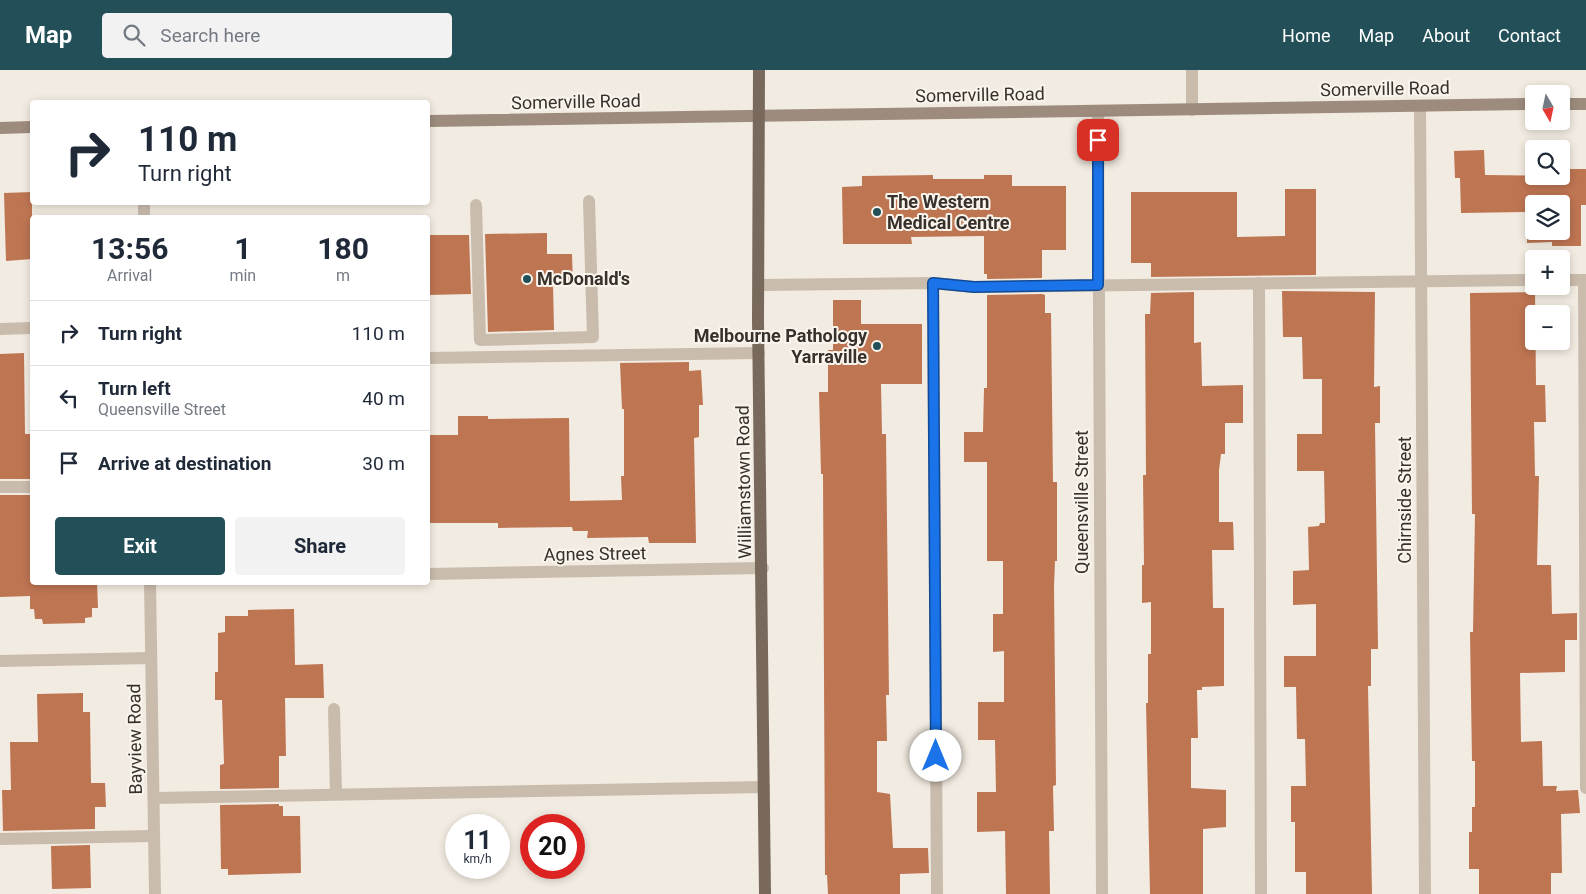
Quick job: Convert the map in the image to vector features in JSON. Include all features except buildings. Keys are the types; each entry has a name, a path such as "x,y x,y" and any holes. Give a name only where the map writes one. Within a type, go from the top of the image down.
{"main road":[{"name":"Williamstown Road","path":"759,70 759,353 763,568 765,894"},
{"name":"Somerville Road","path":"430,121 1525,104"},
{"path":"1570,104 1586,104"},
{"path":"0,128 30,127"}],"street":[{"path":"1192,70 1192,110"},
{"name":"Chirnside Street","path":"1420,106 1425,894"},
{"name":"Queensville Street","path":"1098,111 1102,894"},
{"path":"476,205 480,340 593,337 589,201"},
{"path":"759,285 933,283 974,287 1525,280"},
{"path":"1570,280 1585,280 1586,788"},
{"path":"933,283 936,894"},
{"path":"1258,283 1261,894"},
{"path":"0,329 30,328"},
{"path":"430,358 759,353"},
{"path":"0,487 30,487"},
{"name":"Agnes Street","path":"430,574 763,568"},
{"name":"Bayview Road","path":"150,585 156,894"},
{"path":"0,661 151,658"},
{"path":"334,709 336,794"},
{"path":"154,798 764,787"},
{"path":"0,839 154,836"}],"place":[{"name":"The Western Medical Centre","path":"877,212"},
{"name":"McDonald's","path":"527,279"},
{"name":"Melbourne Pathology Yarraville","path":"877,346"}],"route":[{"path":"936,756 933,283 974,287 1098,285 1098,140"}]}
